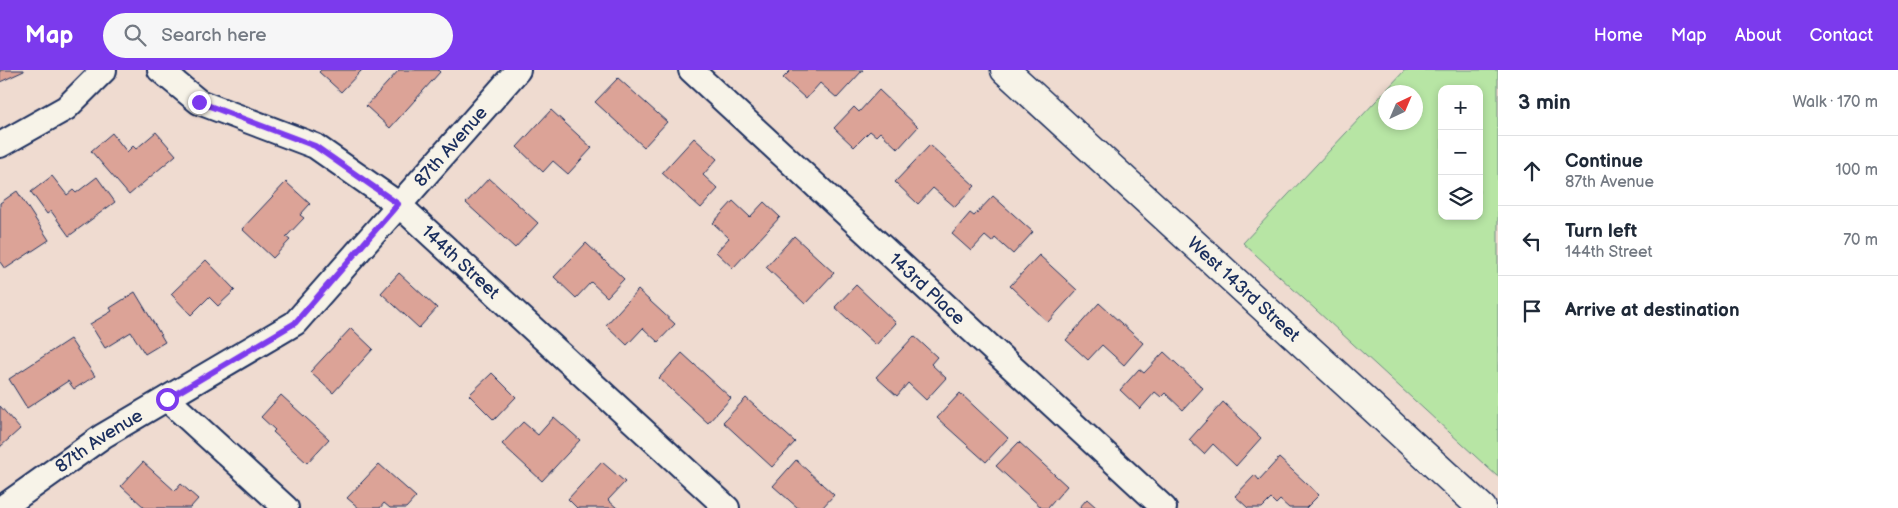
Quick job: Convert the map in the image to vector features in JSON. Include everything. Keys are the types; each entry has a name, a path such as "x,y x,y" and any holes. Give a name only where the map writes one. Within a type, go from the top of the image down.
{"main road":[{"name":"West 143rd Street","path":"1005,70 1482,508"}],"street":[{"path":"0,145 66,108 104,70"},
{"name":"144th Street","path":"160,70 199,102 315,146 398,204 727,508"},
{"name":"87th Avenue","path":"2,508 103,436 295,323 518,70"},
{"name":"143rd Place","path":"691,70 1164,508"},
{"path":"167,399 286,508"}],"green space":[{"path":"1405,70 1498,70 1498,477 1243,243 1378,99 1378,130 1423,130 1423,85 1391,85"}],"building":[{"path":"0,70 24,70 24,71 0,82"},
{"path":"321,70 362,70 341,92 319,72"},
{"path":"399,70 438,70 440,72 390,128 366,106"},
{"path":"791,70 863,70 837,98 820,83 806,99 783,78"},
{"path":"618,78 667,122 644,147 595,102"},
{"path":"879,90 918,127 898,149 880,132 876,136 870,131 854,147 834,128 854,107 859,112"},
{"path":"551,110 592,148 568,174 553,161 543,172 517,147"},
{"path":"156,132 176,155 129,195 91,151 112,133 127,152 133,146 136,149"},
{"path":"694,138 717,159 703,175 718,189 701,208 662,173"},
{"path":"930,145 975,186 955,207 933,188 918,204 895,182"},
{"path":"52,176 67,195 73,190 76,193 97,177 115,202 69,236 51,211 47,214 31,192"},
{"path":"489,178 538,223 515,248 466,203"},
{"path":"286,182 310,204 300,215 304,218 286,237 290,240 273,258 242,229"},
{"path":"17,191 49,240 5,269 0,262 0,203"},
{"path":"993,196 1033,232 1013,254 995,238 992,242 985,236 971,251 952,234 970,213 974,216"},
{"path":"733,201 750,217 764,202 780,217 733,268 716,252 729,238 713,223"},
{"path":"794,236 834,273 805,304 766,267"},
{"path":"586,243 624,279 607,297 591,282 576,298 554,277"},
{"path":"1039,255 1077,290 1048,322 1010,286"},
{"path":"206,260 235,290 218,306 209,297 191,315 171,294"},
{"path":"399,273 437,308 419,328 381,293"},
{"path":"856,285 896,323 876,345 835,307"},
{"path":"638,290 675,324 658,342 643,328 627,345 606,325"},
{"path":"135,292 165,342 145,354 131,332 105,348 90,324 112,311 110,308"},
{"path":"1099,303 1143,343 1124,365 1102,345 1088,360 1066,340"},
{"path":"351,328 373,349 333,393 310,372"},
{"path":"914,336 937,357 931,364 946,378 926,400 908,383 897,396 876,377"},
{"path":"70,339 95,376 74,389 68,381 27,408 9,379"},
{"path":"1164,352 1203,388 1183,410 1165,393 1161,397 1155,392 1140,409 1120,390 1139,369 1144,373"},
{"path":"682,353 731,398 708,423 659,378"},
{"path":"492,373 516,397 494,420 469,395"},
{"path":"960,393 1008,438 986,462 937,418"},
{"path":"281,395 329,439 307,463 273,432 275,430 261,417"},
{"path":"746,398 795,442 772,467 723,422"},
{"path":"1223,402 1261,438 1236,466 1213,444 1204,454 1189,440"},
{"path":"0,406 20,429 0,447"},
{"path":"554,417 580,440 542,481 502,444 523,422 538,435"},
{"path":"1019,442 1067,486 1048,508 1042,508 996,466"},
{"path":"1279,458 1319,495 1306,508 1289,508 1280,500 1276,504 1271,499 1262,508 1248,508 1235,496 1255,475 1259,480"},
{"path":"796,460 834,495 822,508 798,508 773,486"},
{"path":"143,462 175,491 181,484 198,499 190,508 145,508 121,486"},
{"path":"602,462 625,482 608,500 617,508 577,508 568,499"},
{"path":"379,464 416,497 406,508 390,508 384,503 380,508 359,508 347,498"},
{"path":"1087,499 1097,508 1079,508"}],"route":[{"path":"167,399 295,323 398,204 315,146 199,102"}]}
